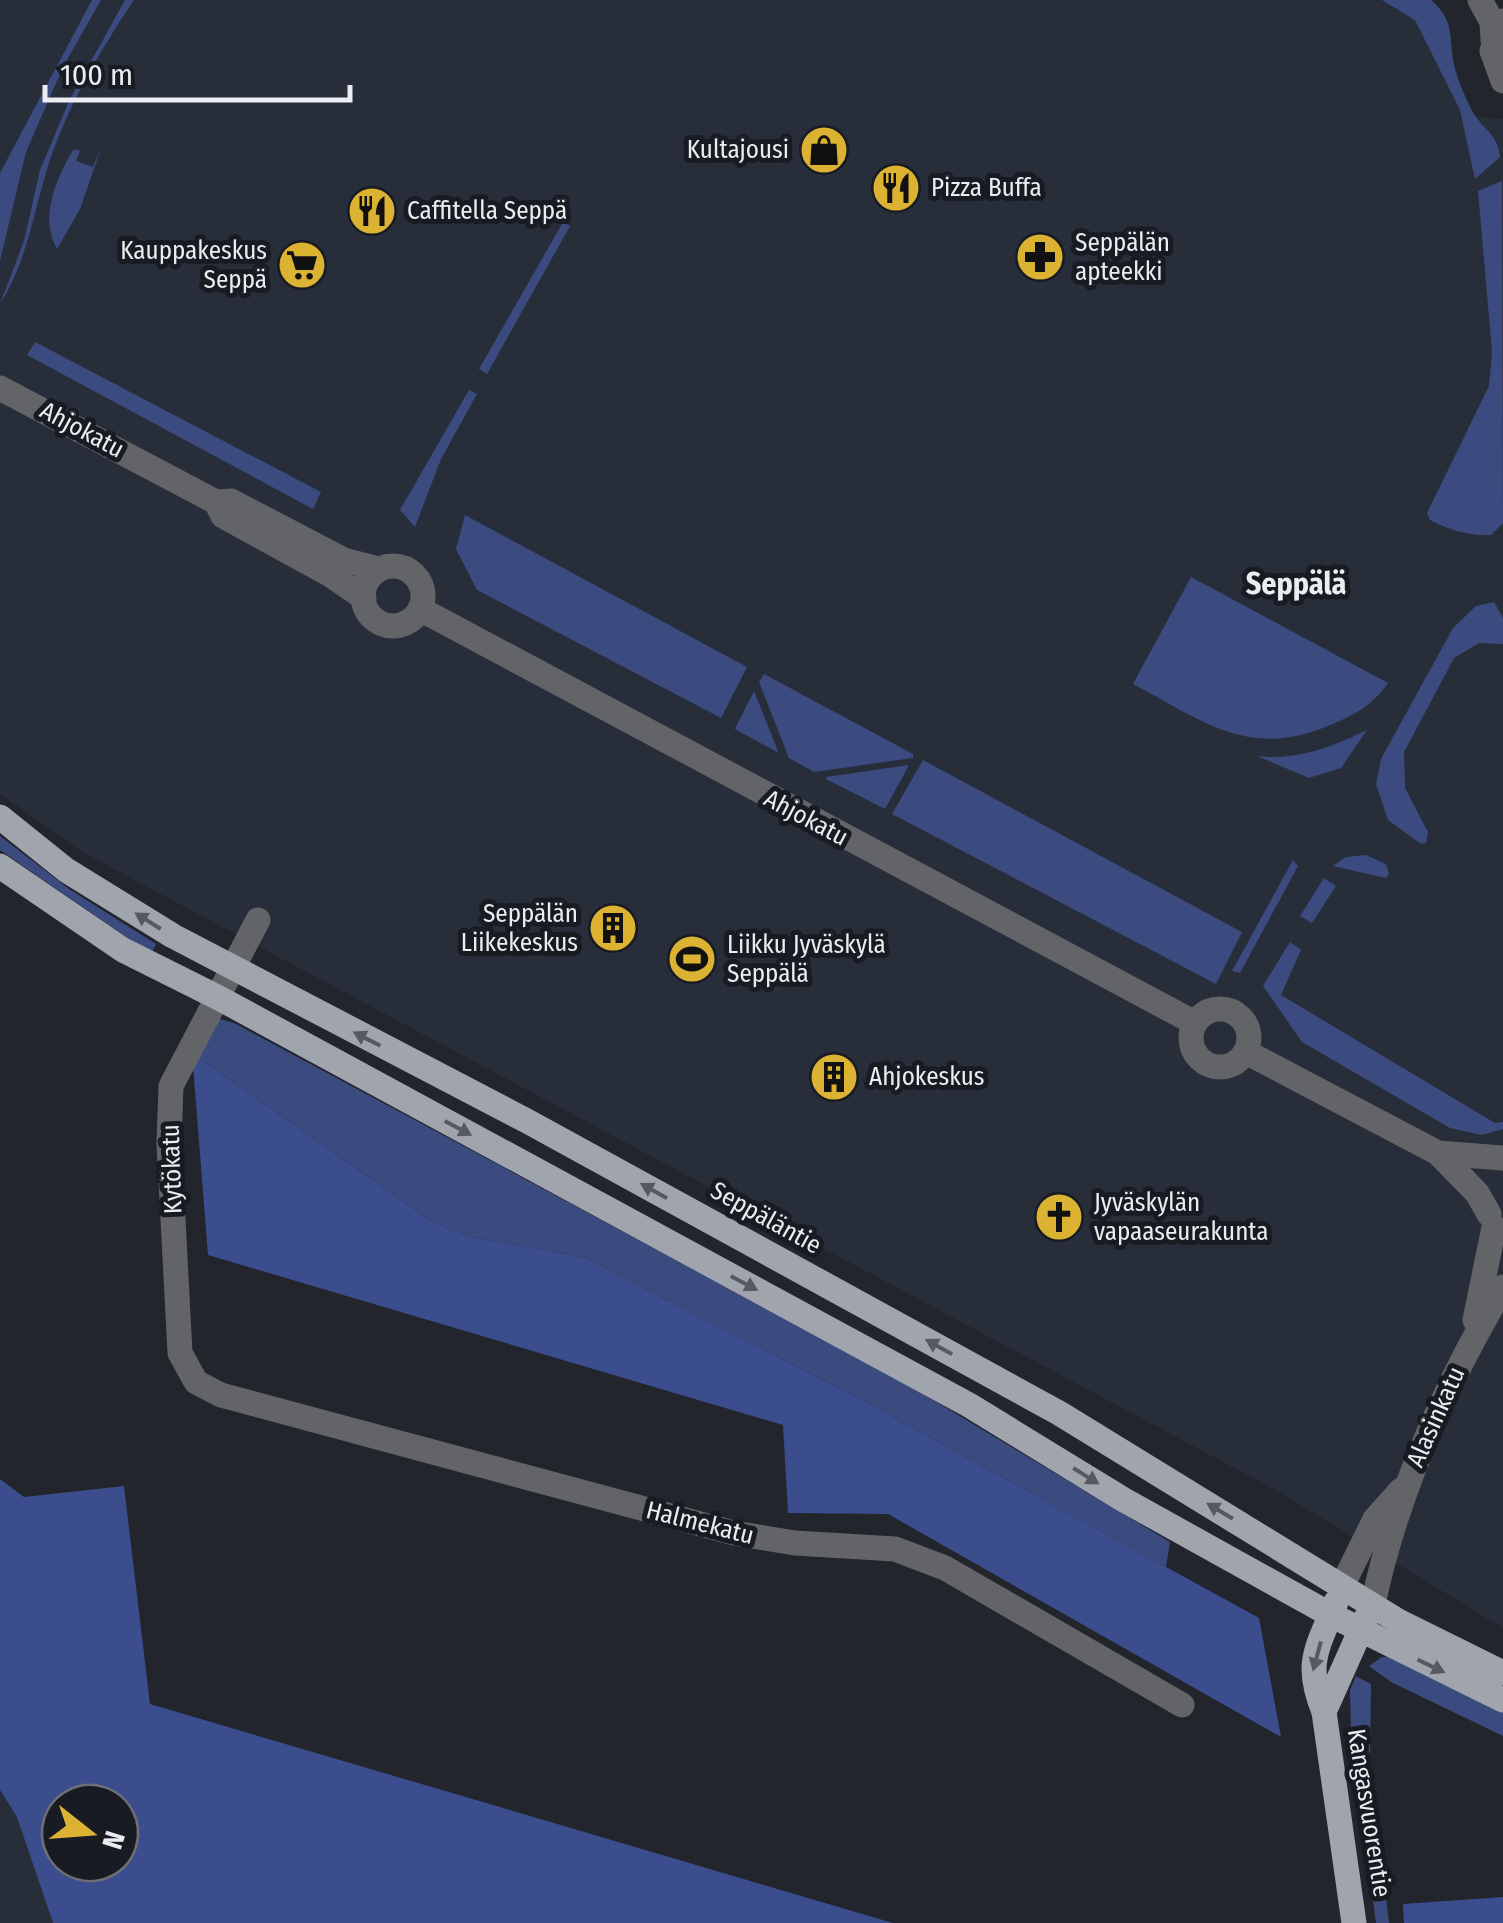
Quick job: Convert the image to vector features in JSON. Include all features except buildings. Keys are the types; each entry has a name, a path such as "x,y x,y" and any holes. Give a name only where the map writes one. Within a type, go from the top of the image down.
{"main road":[{"name":"Seppäläntie","path":"0,817 66,870 233,968 544,1130 1059,1413 1373,1604 1503,1673"},
{"path":"0,866 123,950 219,998 970,1406 1124,1500 1330,1615 1503,1700"},
{"name":"Kangasvuorentie","path":"1343,1584 1312,1666 1312,1681 1324,1712 1354,1923"},
{"name":"Kangasvuorentie","path":"1324,1712 1373,1604"}],"street":[{"path":"1480,0 1498,31 1493,62 1503,80"},
{"name":"Ahjokatu","path":"0,388 216,502 231,501 344,560 379,569"},
{"name":"Ahjokatu","path":"216,502 223,516 329,574 364,598"},
{"path":"396,565 411,571 422,586 420,609 406,622 390,628 372,618 364,598 367,582 379,569 396,565"},
{"name":"Ahjokatu","path":"420,609 1194,1023"},
{"name":"Kytökatu","path":"196,1382 180,1353 169,1142 172,1086 258,920"},
{"path":"1207,1012 1234,1012 1248,1034 1246,1052 1235,1063 1220,1068 1207,1065 1195,1054 1190,1039 1194,1023 1207,1012"},
{"path":"1246,1052 1438,1152 1478,1193 1495,1226"},
{"path":"1438,1152 1503,1158"},
{"name":"Alasinkatu","path":"1467,1347 1495,1226 1489,1193 1503,1171"},
{"name":"Alasinkatu","path":"1373,1604 1404,1486 1467,1347 1503,1287"},
{"name":"Halmekatu","path":"196,1382 221,1396 734,1533 795,1543 895,1549 945,1568 1182,1705"},
{"name":"Alasinkatu","path":"1343,1584 1375,1518 1404,1486"}],"shaded area":[{"path":"0,0 1421,0 1475,116 1503,119 1503,1628 1279,1492 84,853 0,794"},
{"path":"92,0 101,0 63,67 26,152 0,261 0,173"},
{"path":"125,0 134,0 62,128 22,257 0,304 24,241 40,170 69,101"},
{"path":"1382,0 1431,0 1445,17 1462,89 1499,150 1500,157 1475,179 1460,110 1415,20"},
{"path":"102,146 80,209 57,249 50,211 61,172 74,149 80,151 76,161 93,167"},
{"path":"1502,181 1503,523 1491,535 1483,535 1444,527 1430,520 1427,513 1489,386 1492,351 1478,191"},
{"path":"563,222 570,226 487,374 479,369"},
{"path":"35,342 321,492 313,509 27,355"},
{"path":"469,390 477,394 441,459 415,527 400,510"},
{"path":"465,515 747,667 721,718 477,590 456,549"},
{"path":"1191,577 1388,683 1371,703 1333,724 1277,738 1229,732 1183,712 1133,684"},
{"path":"1494,602 1503,618 1503,644 1479,643 1454,658 1404,752 1405,788 1428,832 1426,843 1421,844 1388,820 1376,784 1381,759 1453,628 1476,606"},
{"path":"764,674 913,754 913,758 814,772 789,758 759,682"},
{"path":"754,691 778,751 777,752 735,729"},
{"path":"1367,730 1341,768 1309,778 1257,756 1314,751"},
{"path":"923,760 1242,932 1216,984 892,814"},
{"path":"909,765 885,809 826,779 826,777"},
{"path":"0,836 69,889 156,944 151,954 0,850"},
{"path":"1366,855 1386,864 1386,878 1333,866 1346,857"},
{"path":"1293,860 1298,866 1240,973 1232,971"},
{"path":"1324,878 1336,886 1312,923 1300,916"},
{"path":"1290,942 1301,950 1281,995 1495,1123 1503,1122 1503,1129 1482,1135 1450,1128 1302,1042 1263,986"},
{"path":"213,1017 234,1023 903,1382 1170,1542 1166,1567 868,1403 584,1257 472,1237 431,1221 192,1053"},
{"path":"192,1053 431,1221 472,1237 584,1257 868,1403 1259,1618 1281,1737 888,1514 788,1513 783,1425 208,1255"},
{"path":"0,1479 24,1497 124,1486 150,1704 893,1923 53,1923 17,1817 0,1790"},
{"path":"1398,1656 1503,1706 1503,1736 1391,1682 1369,1666 1382,1657"},
{"path":"1356,1676 1371,1684 1370,1762 1389,1923 1376,1923 1351,1735 1350,1690"},
{"path":"0,1790 17,1817 53,1923 0,1923"},
{"path":"1503,1897 1503,1923 1404,1923 1403,1904"}],"place":[{"name":"Kultajousi","path":"824,150"},
{"name":"Pizza Buffa","path":"896,188"},
{"name":"Caffitella Seppä","path":"372,211"},
{"name":"Seppälän apteekki","path":"1040,257"},
{"name":"Kauppakeskus Seppä","path":"302,265"},
{"name":"Seppälän Liikekeskus","path":"613,928"},
{"name":"Liikku Jyväskylä Seppälä","path":"692,959"},
{"name":"Ahjokeskus","path":"834,1077"},
{"name":"Jyväskylän vapaaseurakunta","path":"1059,1217"}],"district":[{"name":"Seppälä","path":"1296,584"}]}
